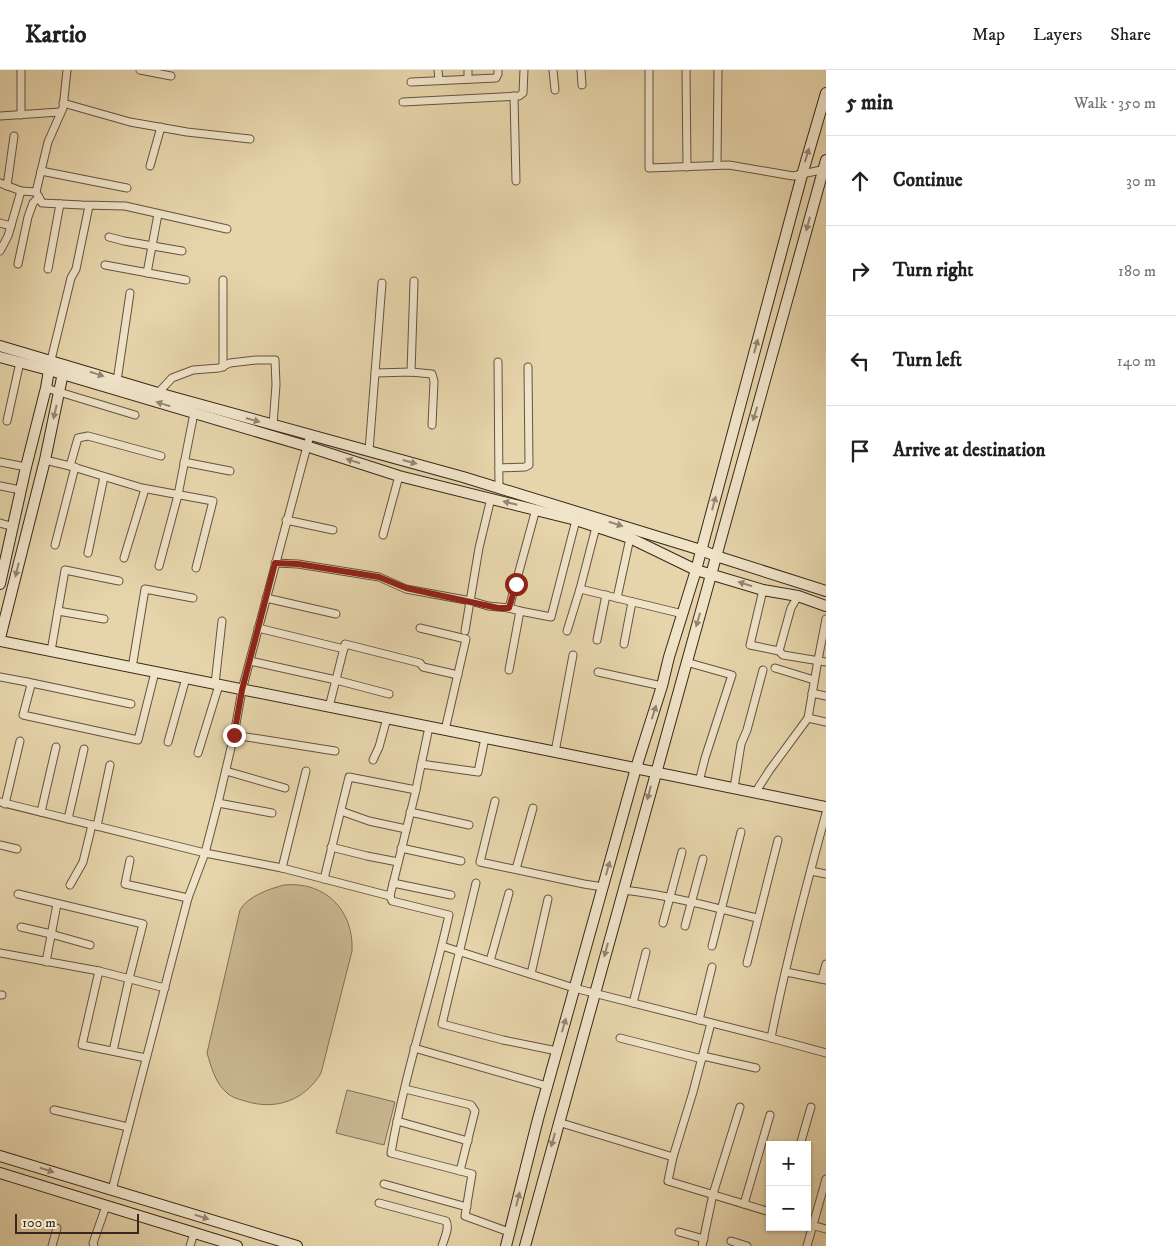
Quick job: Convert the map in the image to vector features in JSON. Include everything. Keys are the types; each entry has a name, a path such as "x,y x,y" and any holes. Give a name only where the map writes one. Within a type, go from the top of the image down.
{"street":[{"path":"21,70 21,115"},
{"path":"18,264 28,217 37,194 48,142 63,103 67,70"},
{"path":"140,70 171,76"},
{"path":"438,70 439,80"},
{"path":"468,70 468,79"},
{"path":"411,82 496,78 498,70"},
{"path":"403,102 519,96 523,93 524,70"},
{"path":"553,70 555,90"},
{"path":"580,70 582,85"},
{"path":"648,70 649,168 729,165 793,176 802,175 825,166"},
{"path":"686,70 687,167"},
{"path":"717,165 718,70"},
{"path":"506,1246 574,988 636,768 696,570 802,175 826,93"},
{"path":"514,96 516,181"},
{"path":"63,103 130,122 187,132 250,139"},
{"path":"0,116 60,112"},
{"path":"150,166 161,127"},
{"path":"14,136 4,185 37,194"},
{"path":"525,1246 655,772 825,166"},
{"path":"41,171 127,188"},
{"path":"0,251 8,236 21,191"},
{"path":"37,194 42,203 125,206 227,229"},
{"path":"48,269 60,204"},
{"path":"0,584 3,556 14,527 26,467 50,365 72,278 76,269 89,206"},
{"path":"147,273 158,214"},
{"path":"0,223 11,226"},
{"path":"109,237 124,242 182,251"},
{"path":"105,265 186,280"},
{"path":"223,280 223,367"},
{"path":"411,372 414,281"},
{"path":"369,451 382,283"},
{"path":"117,380 130,293"},
{"path":"0,346 50,365 194,413 399,476 576,520 630,538 696,570 763,590 798,596 826,606"},
{"path":"0,357 20,362 50,365"},
{"path":"158,393 172,378 193,370 219,368 230,363 274,360 276,385 273,425"},
{"path":"8,421 20,362"},
{"path":"498,362 499,488"},
{"path":"499,468 525,467 529,465 528,367"},
{"path":"64,369 117,380 499,488 701,550 826,591"},
{"path":"64,369 45,460 0,639 132,668 826,807"},
{"path":"375,373 430,373 434,377 432,425"},
{"path":"46,388 135,415"},
{"path":"159,566 178,495 194,413"},
{"path":"112,1190 188,898 205,853 226,771 242,690 310,435"},
{"path":"55,545 78,438 88,436 161,456"},
{"path":"45,460 73,466 145,489 213,501 196,568"},
{"path":"0,462 26,467"},
{"path":"184,462 230,470"},
{"path":"383,536 399,476"},
{"path":"88,553 104,477"},
{"path":"0,486 21,490"},
{"path":"124,558 145,489"},
{"path":"465,631 479,548 491,498"},
{"path":"509,608 536,509"},
{"path":"286,520 333,530"},
{"path":"275,563 298,564 379,577 406,588 488,606 509,608 520,612 551,617 576,520"},
{"path":"0,523 14,527"},
{"path":"567,631 596,527"},
{"path":"617,598 630,538"},
{"path":"51,651 65,570 119,581"},
{"path":"132,668 145,589 193,598"},
{"path":"580,589 683,614"},
{"path":"763,590 750,645 779,652 783,655 826,662"},
{"path":"597,640 606,595"},
{"path":"779,652 791,608 798,596"},
{"path":"266,598 336,614"},
{"path":"624,644 632,602"},
{"path":"58,611 104,619"},
{"path":"509,670 520,612"},
{"path":"755,793 808,718 826,619"},
{"path":"198,753 217,685 222,621"},
{"path":"258,628 344,649"},
{"path":"420,628 466,639 445,730"},
{"path":"329,707 345,644 420,663 424,667 458,675"},
{"path":"555,752 573,655"},
{"path":"250,661 389,694"},
{"path":"686,662 732,675 698,782"},
{"path":"775,668 814,680"},
{"path":"734,788 741,744 747,730 763,670"},
{"path":"27,682 31,686 23,715 138,740 155,672"},
{"path":"598,672 662,686"},
{"path":"0,677 131,704"},
{"path":"168,742 186,678"},
{"path":"812,693 826,696"},
{"path":"373,760 379,747 387,718"},
{"path":"808,718 826,722"},
{"path":"429,727 390,896 392,901 449,915 414,1048 391,1153 472,1174 465,1216 509,1232"},
{"path":"234,735 335,751"},
{"path":"421,764 478,772 485,738"},
{"path":"20,741 3,803 205,853 282,868 390,896"},
{"path":"41,812 56,747"},
{"path":"68,819 84,749"},
{"path":"70,885 83,862 110,765"},
{"path":"282,868 306,770"},
{"path":"226,771 285,788"},
{"path":"324,879 349,777 416,790"},
{"path":"495,801 480,862 603,887"},
{"path":"218,803 272,813"},
{"path":"516,869 533,808"},
{"path":"341,812 369,822 406,829"},
{"path":"410,812 469,825"},
{"path":"771,1038 778,1002 826,813"},
{"path":"712,946 742,832"},
{"path":"747,963 778,840"},
{"path":"0,845 17,849"},
{"path":"331,847 398,862"},
{"path":"402,848 461,862"},
{"path":"663,923 682,852"},
{"path":"685,926 703,859"},
{"path":"130,860 125,884 188,898"},
{"path":"811,871 826,874"},
{"path":"393,883 451,895"},
{"path":"476,883 442,1024 503,1040 557,1051"},
{"path":"623,890 670,897 757,918"},
{"path":"490,960 509,893"},
{"path":"18,894 143,924 113,1051"},
{"path":"531,974 548,899"},
{"path":"46,962 57,904"},
{"path":"21,927 90,945"},
{"path":"442,946 574,988 826,1053"},
{"path":"634,1003 646,952"},
{"path":"0,953 99,971 165,988"},
{"path":"786,972 824,979 826,964"},
{"path":"699,1020 712,967"},
{"path":"99,971 82,1045 146,1058"},
{"path":"711,1023 668,1181 766,1211"},
{"path":"620,1038 702,1058 756,1068"},
{"path":"414,1048 547,1086"},
{"path":"405,1089 471,1105 475,1111 460,1171"},
{"path":"680,1232 703,1243 713,1194 740,1107"},
{"path":"801,1141 811,1107"},
{"path":"54,1110 128,1127"},
{"path":"744,1204 770,1115"},
{"path":"397,1120 468,1141"},
{"path":"558,1122 673,1157"},
{"path":"0,1156 297,1246"},
{"path":"0,1173 237,1246"},
{"path":"811,1222 826,1180"},
{"path":"384,1184 466,1207"},
{"path":"380,1203 446,1221 448,1224 442,1246"},
{"path":"94,1246 93,1243 106,1206"},
{"path":"811,1225 826,1229"},
{"path":"52,1246 57,1228"},
{"path":"807,1246 809,1231"},
{"path":"190,1246 194,1233"},
{"path":"731,1241 747,1246"}],"shaded area":[{"path":"284,885 299,885 312,888 324,893 334,901 348,923 352,951 321,1073 307,1090 289,1101 268,1105 257,1104 237,1099 227,1093 216,1078 207,1053 240,910 253,897"},
{"path":"347,1090 395,1102 384,1145 336,1133"}],"route":[{"path":"234,735 242,690 275,563 298,564 379,577 406,588 498,608 509,608 516,584"}]}
